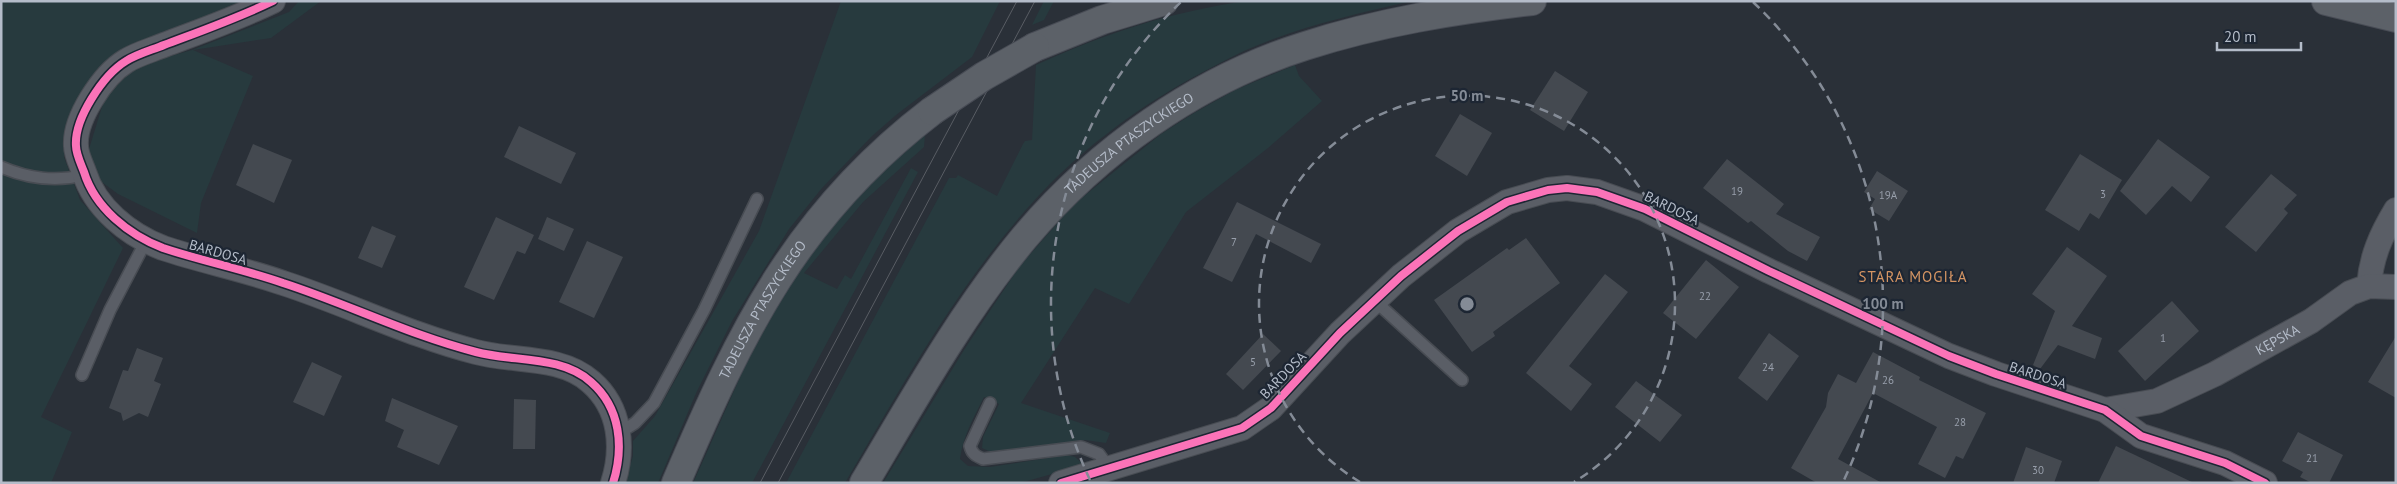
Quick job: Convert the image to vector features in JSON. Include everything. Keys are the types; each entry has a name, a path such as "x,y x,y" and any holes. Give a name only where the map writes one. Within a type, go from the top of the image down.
{"main road":[{"name":"TADEUSZA PTASZYCKIEGO","path":"676,483 731,360 765,297 796,250 838,196 864,169 932,111 984,76 1036,48 1102,20 1164,1"},
{"name":"TADEUSZA PTASZYCKIEGO","path":"864,483 951,339 1000,269 1025,238 1068,191 1100,162 1141,130 1213,85 1303,46 1382,25 1532,1"},
{"path":"2326,1 2396,18"}],"street":[{"name":"BARDOSA","path":"273,1 242,16 126,61 97,88 82,118 76,146 93,193 113,218 146,241 207,262 283,282 374,318 475,352 568,367 598,389 613,414 620,433"},
{"name":"BARDOSA","path":"1061,483 1242,428 1271,408 1340,333 1431,250 1483,214 1507,202 1548,190 1582,189 1645,208 1786,279 1964,362 2105,410 2141,436 2224,463 2265,483"},
{"path":"2396,210 2377,243 2370,264 2369,286 2396,287"},
{"name":"KĘPSKA","path":"2105,410 2157,401 2215,374 2311,321 2350,293 2369,286"},
{"path":"613,483 620,454 620,433"}],"lane":[{"path":"1,166 31,177 48,180 66,180 85,175"},
{"path":"620,433 635,423 654,403 704,310 757,199"},
{"path":"82,375 110,310 146,241"},
{"path":"1374,301 1462,380"},
{"path":"990,403 970,446 971,452 976,456 983,459 1081,448 1099,454 1109,468"}],"green space":[{"path":"1,1 254,1 203,18 103,64 74,108 64,157 80,200 123,248 41,417 72,432 51,483 1,483"},
{"path":"299,1 321,1 271,38 193,50 253,76 201,203 197,233 118,194 95,177 89,149 105,97 135,66 192,50 289,12"},
{"path":"841,1 1000,1 972,57 896,115 872,136 822,188 789,229 732,321 697,391 658,483 625,483 633,456 633,441 655,416 759,231"},
{"path":"1044,1 1054,1 1044,20 1032,25"},
{"path":"1246,1 1412,1 1314,26 1266,42 1205,71 1162,95 1108,133 1067,167 993,249 929,341 845,483 786,483 949,178 956,178 958,175 997,196 1023,144 1025,141 1032,140 1036,65 1088,43 1139,25 1190,11"},
{"path":"1295,65 1299,76 1322,101 1268,148 1186,212 1129,304 1095,288 1021,403 1110,433 1106,443 1085,440 991,452 982,448 983,437 999,404 984,397 969,427 961,451 960,459 968,466 990,467 1067,455 1075,457 1084,465 1020,483 883,483 964,350 1019,267 1074,204 1161,134 1194,113 1235,90"},
{"path":"925,134 924,147 863,202 804,273 837,289 845,275 851,279 911,168 918,172 752,483 693,483 740,376 757,341 790,283 852,203 875,179"}],"building":[{"path":"1555,71 1588,92 1564,131 1530,110"},
{"path":"1460,114 1492,133 1467,176 1435,156"},
{"path":"519,126 576,153 561,184 504,157"},
{"path":"2158,139 2210,177 2191,202 2172,186 2146,215 2120,191"},
{"path":"253,144 292,160 274,203 236,185"},
{"path":"2080,154 2122,180 2099,219 2090,213 2079,231 2045,210"},
{"path":"1727,159 1784,204 1776,214 1820,237 1807,261 1788,251 1751,221 1748,223 1703,188"},
{"path":"1877,171 1908,191 1889,221 1869,209 1875,199 1864,192"},
{"path":"2271,174 2297,195 2284,209 2288,213 2256,252 2225,227"},
{"path":"1237,202 1321,244 1311,263 1256,234 1232,282 1203,268"},
{"path":"496,217 534,235 525,254 517,251 494,300 464,287"},
{"path":"547,217 574,229 564,251 538,239"},
{"path":"372,226 396,236 382,268 358,258"},
{"path":"1526,238 1560,283 1493,332 1495,336 1472,352 1434,300 1507,248 1509,250"},
{"path":"587,241 623,257 594,318 559,302"},
{"path":"2067,247 2107,276 2072,326 2102,338 2095,359 2058,345 2040,369 2033,365 2055,311 2032,294"},
{"path":"1706,260 1739,287 1696,339 1663,313"},
{"path":"1605,274 1628,292 1569,366 1592,384 1571,411 1526,373"},
{"path":"2172,301 2199,331 2145,381 2118,351"},
{"path":"1769,333 1799,356 1767,401 1738,378"},
{"path":"1263,334 1281,351 1243,390 1226,374"},
{"path":"2396,336 2396,398 2368,382"},
{"path":"137,348 163,358 154,381 161,384 148,417 139,413 123,421 121,413 109,408 123,370 128,371"},
{"path":"1873,352 1920,377 1919,380 1986,413 1963,459 1956,456 1945,478 1918,464 1937,427 1873,393 1838,459 1882,483 1817,483 1791,468 1826,407 1828,393 1838,374 1856,383"},
{"path":"312,362 342,376 324,416 293,402"},
{"path":"1636,381 1682,415 1660,442 1615,407"},
{"path":"392,398 458,426 439,465 397,447 404,430 385,421"},
{"path":"514,399 536,400 535,449 513,449"},
{"path":"2298,432 2343,455 2329,483 2312,483 2300,477 2303,472 2282,461"},
{"path":"2116,446 2194,483 2098,483"},
{"path":"2026,447 2062,461 2054,483 2013,483"}],"tram line":[{"path":"760,483 1017,1"},
{"path":"778,483 1035,1"}],"cycle path":[{"path":"273,1 233,19 135,56 108,76 85,111 77,135 76,146 78,156 89,185 96,197 115,219 126,228 163,248 283,283 451,345 490,355 551,363 579,373 601,392 614,416 619,443 613,483"},
{"path":"1061,483 1242,428 1271,408 1340,333 1401,276 1458,231 1507,202 1548,190 1567,188 1597,192 1645,209 1769,271 1949,356 1996,374 2105,410 2141,436 2225,463 2265,483"}],"district":[{"name":"STARA MOGIŁA","path":"1913,276"}]}
